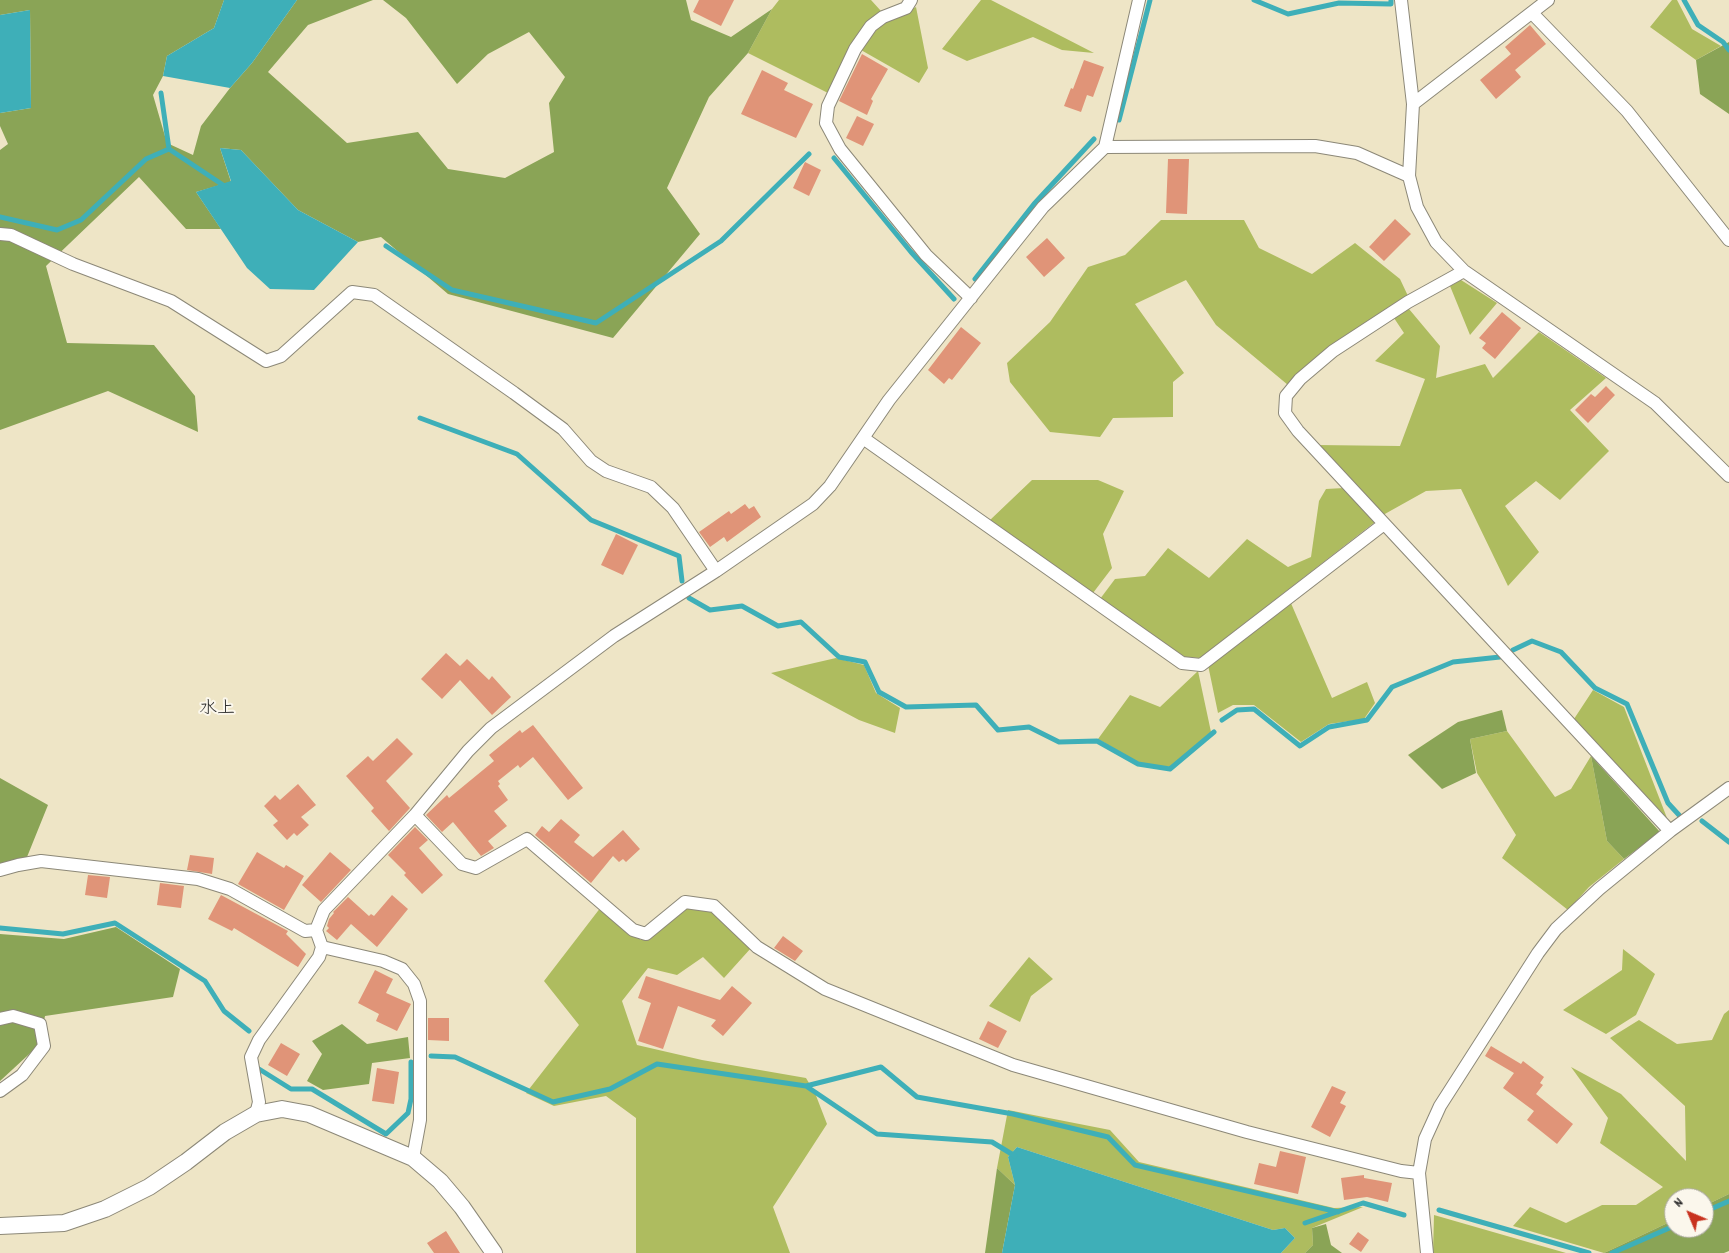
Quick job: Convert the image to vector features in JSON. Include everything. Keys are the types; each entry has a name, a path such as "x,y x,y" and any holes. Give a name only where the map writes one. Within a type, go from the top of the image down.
{"street":[{"path":"911,0 906,8 883,16 871,26 855,49 828,106 826,123 840,148 926,255 970,298"},
{"path":"256,1114 259,1102 250,1057 259,1040 319,957 322,947 316,930 324,910 415,815 468,751 491,728 614,636 716,571 813,504 830,486 889,400 1043,207 1104,147 1139,0"},
{"path":"1401,0 1412,104 1409,176 1417,207 1436,242 1464,271 1655,403 1729,476"},
{"path":"1412,104 1548,0"},
{"path":"1532,13 1627,111 1729,240"},
{"path":"1104,147 1315,146 1357,153 1409,176"},
{"path":"0,234 11,235 73,264 171,301 266,361 281,356 352,292 374,296 514,392 563,429 591,462 606,471 651,487 673,508 716,571"},
{"path":"1464,271 1408,302 1333,351 1300,379 1286,396 1285,413 1298,431 1670,831"},
{"path":"863,438 1182,663 1200,665 1384,524"},
{"path":"1427,1253 1419,1173 1425,1139 1440,1106 1538,953 1556,929 1577,908 1670,831 1729,788"},
{"path":"415,815 462,864 476,868 527,839 634,930 646,934 686,902 714,906 757,947 825,989 1014,1065 1247,1132 1401,1171 1419,1173"},
{"path":"0,870 41,861 198,879 230,889 306,931 316,930"},
{"path":"322,947 383,961 402,969 414,984 420,1001 420,1120 413,1158"},
{"path":"0,1020 13,1016 40,1024 44,1046 22,1075 0,1091"},
{"path":"0,1226 64,1223 106,1209 149,1187 225,1132 256,1114 282,1109 309,1114 413,1158 440,1180 462,1207 494,1253"}],"green space":[{"path":"0,0 224,0 214,28 167,56 163,76 153,95 167,143 193,155 201,126 252,63 297,0 373,0 308,25 268,72 347,143 418,132 448,169 505,178 554,152 549,103 565,77 529,32 488,54 457,84 406,18 383,0 686,0 691,20 731,37 772,9 748,53 709,97 667,188 700,234 613,338 448,294 381,237 358,242 298,210 241,150 220,148 231,182 196,192 221,229 186,229 139,177 46,266 67,343 154,345 195,396 198,432 108,391 0,430 0,150 8,144 0,126 0,113 31,108 30,10 0,15"},
{"path":"779,0 871,0 881,11 867,24 852,43 828,93 748,53"},
{"path":"981,0 991,0 1094,53 1062,50 1033,37 967,61 942,49"},
{"path":"1672,0 1677,0 1692,29 1721,46 1696,60 1650,27"},
{"path":"916,7 928,68 919,83 861,50 880,25"},
{"path":"1729,42 1729,114 1700,94 1696,60"},
{"path":"1161,220 1244,220 1259,248 1312,274 1355,243 1400,279 1408,296 1288,385 1216,325 1186,280 1135,304 1184,373 1173,382 1173,417 1113,418 1100,437 1050,432 1010,382 1007,363 1050,322 1088,267 1125,255"},
{"path":"1461,280 1497,303 1470,335 1450,286"},
{"path":"1409,309 1440,346 1436,378 1485,364 1493,378 1539,332 1606,378 1570,410 1609,451 1560,500 1536,481 1505,506 1539,552 1508,586 1461,489 1426,491 1383,515 1317,445 1400,446 1425,379 1375,361 1404,333 1394,318"},
{"path":"1032,480 1098,480 1124,491 1103,534 1112,568 1093,593 989,521"},
{"path":"1344,488 1375,522 1200,658 1185,657 1100,599 1115,579 1145,576 1168,548 1209,578 1247,539 1288,567 1311,557 1319,501 1326,489"},
{"path":"1290,601 1332,698 1367,682 1375,703 1364,719 1329,724 1301,742 1254,705 1233,705 1218,713 1208,665"},
{"path":"836,658 864,665 876,693 900,708 895,733 859,720 771,673"},
{"path":"1198,671 1211,732 1170,767 1139,763 1098,739 1130,695 1160,707"},
{"path":"1593,690 1624,707 1667,818 1574,719"},
{"path":"1502,710 1507,731 1470,739 1476,773 1442,789 1408,755 1458,722"},
{"path":"1507,731 1555,797 1571,789 1591,756 1607,841 1624,859 1589,887 1568,910 1502,858 1516,835 1477,773 1470,739"},
{"path":"1591,756 1660,832 1624,859 1607,841"},
{"path":"0,778 48,805 27,857 0,865"},
{"path":"601,907 641,940 664,927 687,908 711,912 751,948 724,978 703,957 677,975 648,968 622,1001 637,1045 702,1060 806,1078 815,1093 827,1124 773,1207 790,1253 636,1253 636,1118 606,1096 554,1106 526,1093 579,1025 544,981"},
{"path":"116,927 180,969 173,997 45,1016 39,1045 0,1081 0,934 64,939"},
{"path":"1623,949 1655,974 1636,1015 1606,1034 1563,1010 1622,970"},
{"path":"1029,957 1053,979 1031,996 1020,1022 989,1006"},
{"path":"1729,1010 1729,1194 1714,1201 1714,1188 1664,1188 1664,1225 1604,1253 1513,1226 1530,1207 1566,1223 1602,1205 1636,1205 1663,1187 1600,1143 1608,1118 1571,1067 1621,1094 1686,1161 1685,1106 1610,1038 1639,1020 1677,1044 1712,1040 1724,1014"},
{"path":"342,1024 367,1044 408,1037 410,1058 372,1063 369,1084 323,1090 307,1081 322,1054 312,1041"},
{"path":"1008,1110 1110,1130 1139,1162 1334,1208 1363,1207 1312,1228 1313,1245 1305,1253 1281,1253 1295,1238 1285,1228 1273,1230 1017,1147 1008,1157 1015,1185 997,1168"},
{"path":"997,1168 1015,1185 1002,1253 985,1253"},
{"path":"1729,1194 1729,1251 1724,1253 1604,1253 1664,1225 1664,1238 1714,1238 1714,1201"},
{"path":"1434,1215 1566,1253 1433,1253"},
{"path":"1326,1224 1331,1245 1342,1253 1305,1253 1313,1245 1312,1228"}],"water":[{"path":"224,0 297,0 252,63 230,88 163,76 167,56 214,28"},
{"path":"30,10 31,108 0,113 0,15"},
{"path":"220,148 241,150 298,210 358,242 314,290 270,289 247,268 196,192 231,181"},
{"path":"1017,1147 1273,1230 1285,1228 1295,1238 1281,1253 1002,1253 1015,1185 1008,1157"}],"building":[{"path":"699,0 734,0 721,26 693,12"},
{"path":"1530,25 1546,44 1515,70 1521,77 1496,99 1480,80 1511,54 1505,47"},
{"path":"862,54 888,69 871,99 873,101 867,115 839,101"},
{"path":"1084,60 1104,67 1093,97 1087,95 1081,112 1064,106"},
{"path":"762,70 788,83 784,90 813,104 796,138 741,114"},
{"path":"857,116 874,124 863,146 846,138"},
{"path":"1168,159 1189,159 1187,214 1166,213"},
{"path":"805,162 821,170 809,196 793,188"},
{"path":"1395,219 1411,234 1384,261 1369,247"},
{"path":"1047,238 1065,258 1044,277 1026,257"},
{"path":"1502,312 1521,328 1495,359 1482,348 1486,343 1479,338"},
{"path":"961,327 981,343 952,380 949,378 944,384 928,370"},
{"path":"1606,386 1615,395 1588,423 1575,410 1591,394 1595,397"},
{"path":"745,504 749,509 754,506 761,517 727,542 724,537 710,547 699,532 729,511 731,514"},
{"path":"616,534 638,545 623,575 601,565"},
{"path":"446,653 460,666 467,659 489,680 492,676 511,697 492,715 460,680 442,699 421,679"},
{"path":"533,725 583,788 568,800 533,757 520,768 518,765 498,781 500,784 498,786 508,800 494,811 507,826 488,841 494,848 481,856 453,822 442,832 426,815 447,795 449,798 494,761 489,755 520,730 522,733"},
{"path":"397,738 413,754 386,781 410,808 389,831 371,811 374,808 346,776 368,756 373,761"},
{"path":"298,784 316,805 301,817 309,825 297,836 294,833 287,840 273,825 278,821 264,806 275,795 280,800"},
{"path":"561,819 580,835 574,842 593,857 623,830 640,849 626,862 623,859 619,862 613,856 591,883 535,835 542,826 549,832"},
{"path":"415,827 428,840 419,848 443,875 422,894 404,875 406,873 388,855"},
{"path":"257,852 284,868 286,865 304,876 284,910 238,884"},
{"path":"330,852 351,870 321,902 302,885"},
{"path":"190,855 214,858 212,874 187,870"},
{"path":"88,875 110,877 107,898 85,895"},
{"path":"160,883 184,886 181,908 157,905"},
{"path":"221,895 288,931 286,934 306,954 298,967 234,928 232,931 208,919"},
{"path":"392,895 408,909 377,947 351,924 337,940 326,931 329,928 327,926 333,912 348,897 369,916 371,914 374,916"},
{"path":"783,936 803,951 795,961 774,948"},
{"path":"375,970 393,979 386,993 411,1004 397,1031 376,1021 379,1014 358,1003"},
{"path":"646,976 720,1000 732,986 752,1003 723,1036 711,1026 716,1020 678,1006 663,1049 638,1041 651,1003 638,998"},
{"path":"428,1018 449,1018 449,1041 428,1040"},
{"path":"988,1021 1007,1031 998,1048 979,1039"},
{"path":"281,1043 300,1054 287,1076 268,1065"},
{"path":"1491,1046 1521,1064 1523,1061 1544,1077 1540,1083 1543,1085 1536,1094 1573,1124 1557,1144 1527,1120 1534,1111 1503,1088 1514,1073 1485,1056"},
{"path":"377,1068 399,1072 394,1104 372,1101"},
{"path":"1332,1086 1346,1092 1340,1103 1346,1106 1330,1137 1311,1127"},
{"path":"1280,1151 1306,1157 1298,1194 1254,1184 1259,1163 1276,1167"},
{"path":"1364,1175 1364,1178 1392,1183 1388,1202 1367,1197 1344,1200 1341,1178"},
{"path":"446,1231 460,1253 434,1253 427,1243"},
{"path":"1358,1232 1369,1240 1361,1252 1349,1244"}],"waterway":[{"path":"1119,120 1150,0"},
{"path":"1254,0 1288,14 1339,3 1391,4 1391,0"},
{"path":"1684,0 1698,25 1723,42 1729,50"},
{"path":"161,93 169,149"},
{"path":"975,279 1034,204 1094,139"},
{"path":"0,217 57,230 81,220 146,159 169,149 226,187"},
{"path":"386,246 452,290 596,323 721,241 809,154"},
{"path":"834,158 911,252 954,299"},
{"path":"420,418 517,454 591,520 679,556 682,581"},
{"path":"689,598 710,610 742,606 778,626 801,622 839,657 865,662 879,692 906,707 976,705 998,730 1029,727 1059,742 1097,741 1138,764 1170,769 1214,732"},
{"path":"1513,650 1532,641 1561,652 1595,688 1627,704 1668,803 1679,815"},
{"path":"1222,720 1237,710 1254,709 1300,746 1329,727 1367,720 1392,687 1453,662 1500,657"},
{"path":"1702,821 1729,842"},
{"path":"0,928 63,934 115,923 205,981 224,1011 249,1031"},
{"path":"431,1056 455,1057 553,1102 610,1089 657,1064 806,1086 877,1134 992,1142 1015,1156"},
{"path":"259,1069 291,1089 312,1089 386,1134 408,1113 411,1099 411,1062"},
{"path":"806,1086 881,1067 917,1097 1013,1114 1108,1137 1135,1165 1338,1212"},
{"path":"1714,1208 1729,1201"},
{"path":"1305,1223 1363,1203 1404,1215"},
{"path":"1439,1210 1589,1253"},
{"path":"1612,1253 1664,1230"}],"district":[{"name":"水上","path":"217,711"}]}
